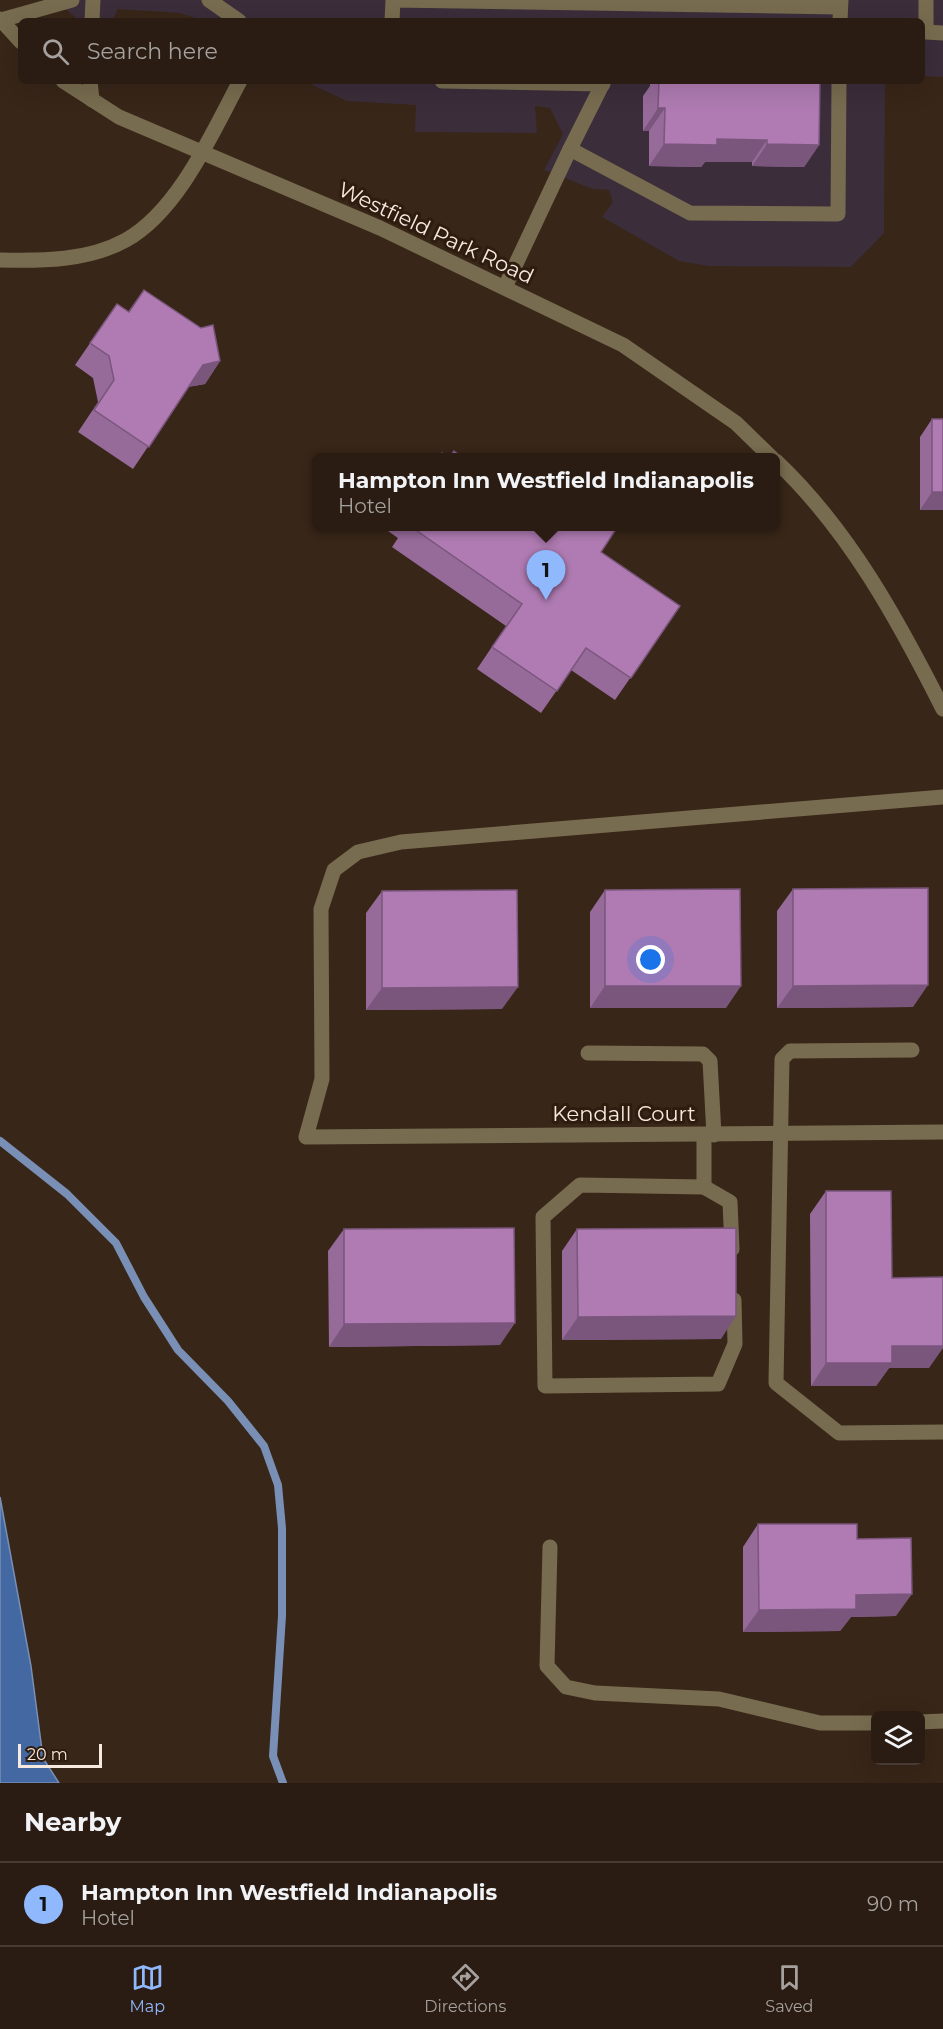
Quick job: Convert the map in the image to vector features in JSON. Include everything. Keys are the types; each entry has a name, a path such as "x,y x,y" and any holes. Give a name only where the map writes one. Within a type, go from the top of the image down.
{"street":[{"path":"18,39 0,20 72,0"},
{"path":"92,18 93,0"},
{"path":"209,0 235,18"},
{"path":"392,18 393,0 761,3 840,9"},
{"path":"926,0 926,32 943,33"},
{"path":"629,18 636,3"},
{"name":"Westfield Park Road","path":"68,84 119,117 380,228 623,345 736,423 767,453"},
{"path":"90,84 92,100"},
{"path":"0,260 38,261 80,256 125,240 152,222 201,153 238,84"},
{"path":"505,287 602,84"},
{"path":"570,149 690,213 838,214 839,84"},
{"path":"780,465 817,504 861,564 886,602 943,709"},
{"name":"Kendall Court","path":"943,797 401,842 358,852 334,870 321,909 322,1079 306,1137 943,1132"},
{"path":"912,1050 790,1051 782,1059 776,1383 839,1433 943,1432"},
{"path":"588,1053 703,1054 710,1061 709,1135 704,1187"},
{"path":"732,1261 730,1202 704,1187 580,1185 543,1217 545,1386 718,1384 735,1344 733,1285"},
{"path":"550,1547 548,1666 566,1687 595,1693 719,1699 820,1723 871,1723"},
{"path":"925,1722 943,1721"}],"shaded area":[{"path":"56,0 943,0 943,77 925,76 925,18 195,18 180,13 118,9 114,18 76,18"},
{"path":"310,84 885,84 884,233 851,267 709,266 679,261 602,217 613,202 609,190 593,189 544,170 563,134 550,108 535,106 537,133 415,132 416,105 347,101"}],"water":[{"path":"0,1497 31,1666 43,1758 59,1783 0,1783"}],"building":[{"path":"659,84 820,84 819,145 767,144 767,140 717,139 717,145 664,144 665,108 658,108"},
{"path":"144,290 201,328 213,325 220,361 203,365 149,447 94,410 114,380 109,356 90,343 117,304 129,312"},
{"path":"932,419 943,419 943,492 932,492"},
{"path":"417,531 615,531 601,552 680,606 631,678 586,648 557,691 492,647 522,604"},
{"path":"928,888 928,985 793,986 793,889"},
{"path":"740,889 741,986 605,986 605,890"},
{"path":"517,890 518,987 382,988 382,891"},
{"path":"826,1191 891,1191 892,1278 943,1277 943,1346 892,1346 892,1363 826,1363"},
{"path":"514,1228 515,1323 344,1324 344,1229"},
{"path":"736,1228 736,1316 578,1317 577,1229"},
{"path":"758,1524 857,1524 857,1539 911,1538 912,1594 856,1595 856,1609 759,1610"}],"waterway":[{"path":"0,1141 67,1194 116,1243 144,1297 178,1350 228,1401 264,1446 278,1485 282,1528 282,1616 273,1756 283,1783"}],"place":[{"name":"Hampton Inn Westfield Indianapolis","path":"546,600"}]}
